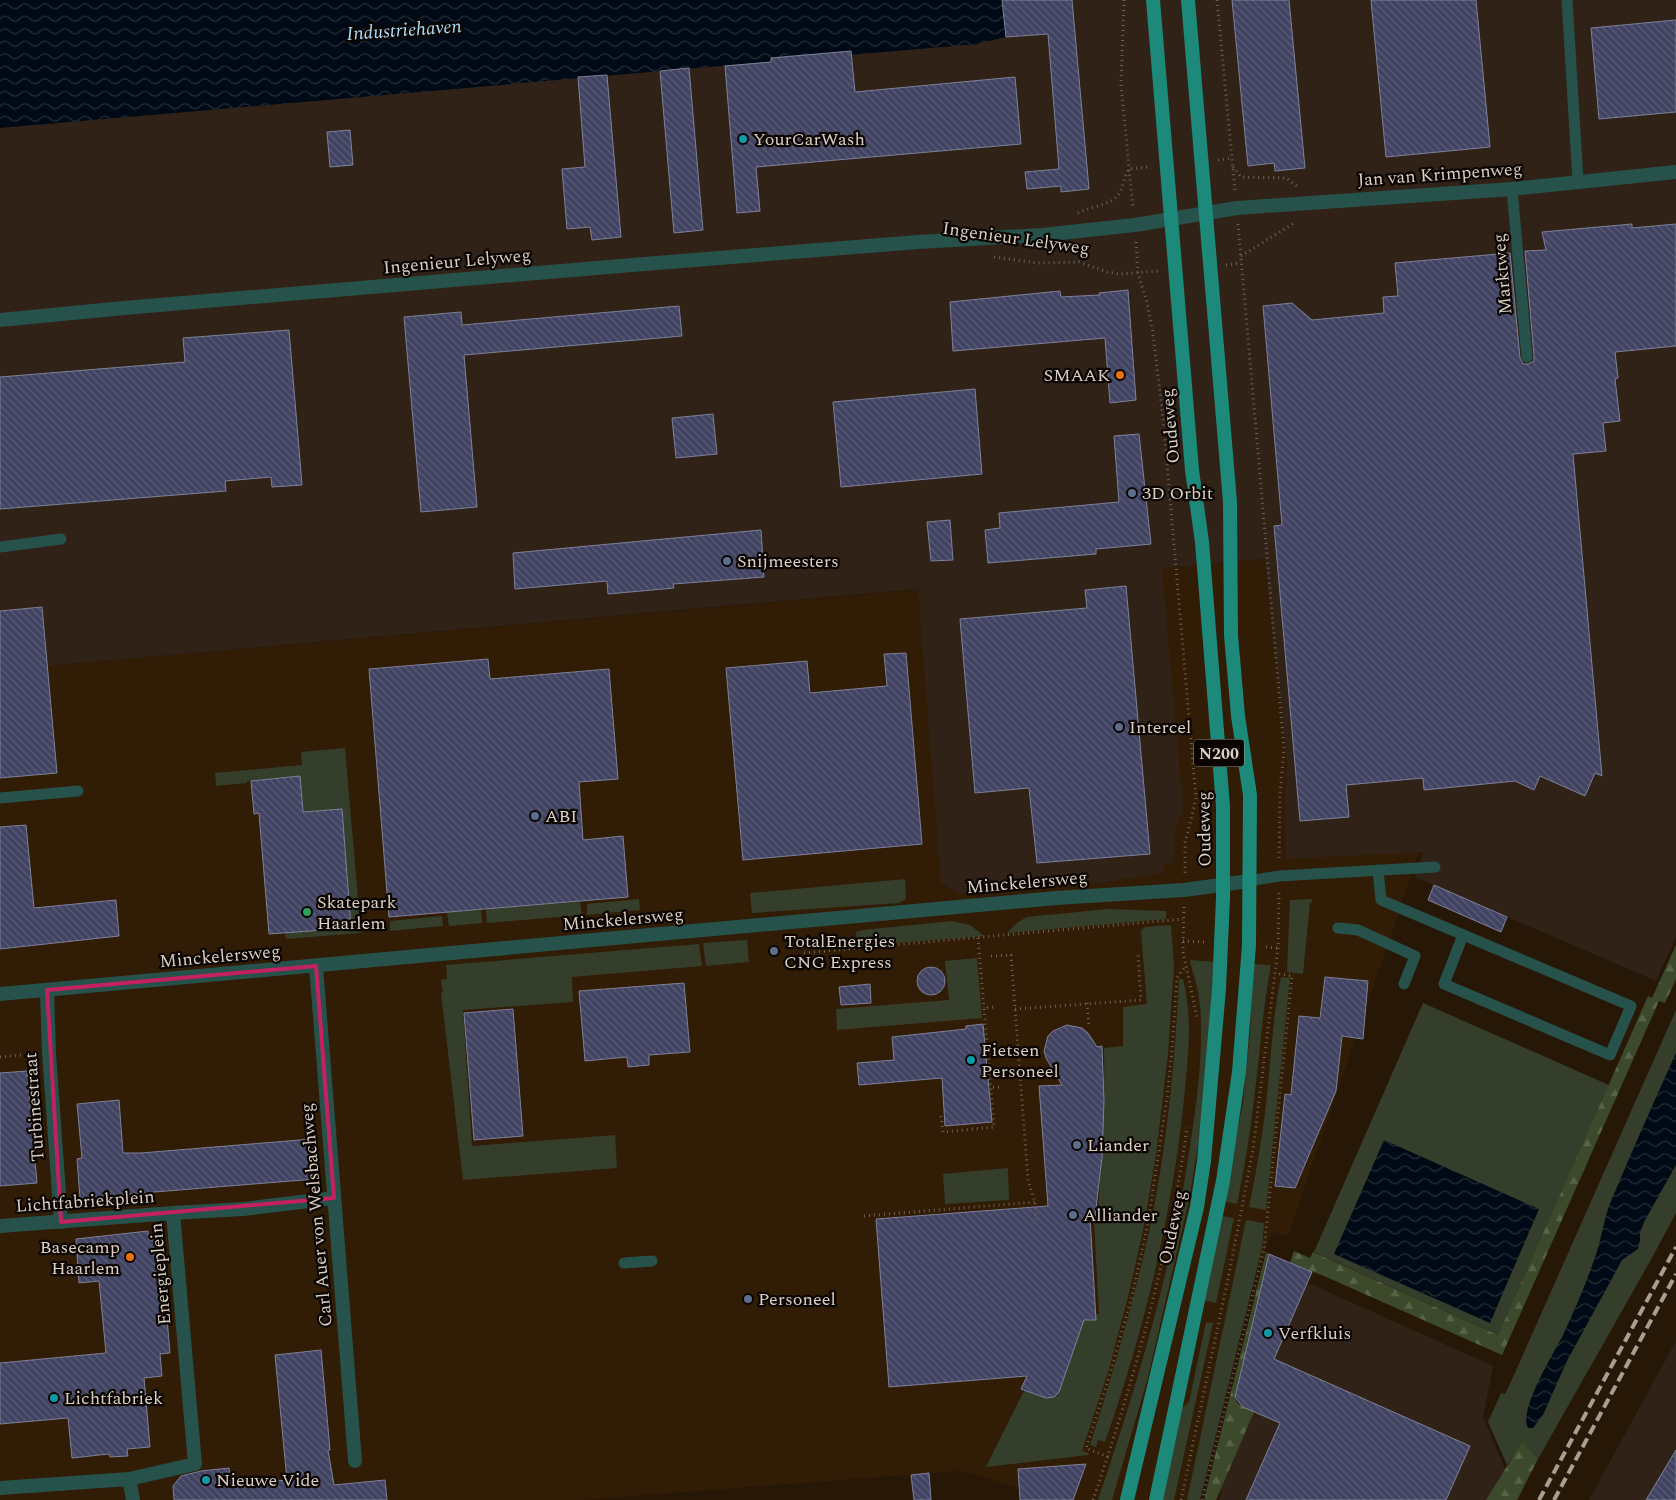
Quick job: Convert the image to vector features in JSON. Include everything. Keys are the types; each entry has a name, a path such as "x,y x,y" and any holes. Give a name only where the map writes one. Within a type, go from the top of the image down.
{"main road":[{"name":"Oudeweg","path":"1127,1500 1188,1246 1204,1161 1219,989 1223,885 1223,806 1212,652 1202,542 1192,470 1153,0"},
{"name":"N200","path":"1156,1500 1224,1181 1240,1063 1248,954 1250,881 1250,795 1238,716 1231,635 1230,502 1188,0"}],"street":[{"name":"Jan van Krimpenweg","path":"1171,219 1237,208 1512,188 1676,172"},
{"name":"Ingenieur Lelyweg","path":"0,320 615,266 918,242 1042,235 1171,219"},
{"name":"Minckelersweg","path":"0,994 1056,898 1184,890 1250,881"},
{"name":"Carl Auer von Welsbachweg","path":"316,966 355,1461"},
{"name":"Turbinestraat","path":"47,990 49,1053 61,1222"},
{"name":"Energieplein","path":"129,1479 195,1464 173,1213 243,1209 334,1198"},
{"name":"Lichtfabriekplein","path":"0,1226 173,1213"},
{"path":"0,1488 129,1479 132,1500"}],"lane":[{"path":"1567,0 1578,181"},
{"name":"Marktweg","path":"1512,188 1527,357"},
{"path":"0,547 61,539"},
{"path":"0,798 78,791"},
{"path":"1250,881 1279,876 1435,867"},
{"path":"1378,870 1382,900 1631,1006 1610,1054 1444,984 1463,935"},
{"path":"1338,928 1358,930 1415,956 1404,984"},
{"path":"624,1263 652,1261"}],"path":[{"path":"1124,0 1121,84 1138,273 1148,302 1162,409 1196,799 1185,843 1183,919 1183,952 1197,1015 1196,1024"},
{"path":"1217,0 1284,749 1280,793 1279,876"},
{"path":"1233,167 1241,177 1286,178 1320,202 1293,224 1240,256"},
{"name":"Ingenieur Lelyweg","path":"1074,214 1087,208 1111,202 1120,193 1124,178 1129,169"},
{"name":"Ingenieur Lelyweg","path":"990,257 1038,263 1078,262 1107,272 1119,274 1138,273"},
{"path":"804,953 1183,919"},
{"path":"942,1116 943,1132 994,1127 978,938"},
{"path":"992,956 1011,955 1028,1180 1036,1219"},
{"path":"1015,1009 1141,1000 1138,955"},
{"name":"Oudeweg","path":"1108,1457 1086,1448 1132,1296 1148,1223 1167,1098 1177,978 1186,964"},
{"path":"1202,1500 1264,1249 1292,976 1275,973"},
{"path":"1087,1004 1088,1025"},
{"path":"984,1008 995,1008"},
{"path":"0,1057 49,1053"},
{"path":"990,1088 1000,1087"},
{"path":"1093,1500 1125,1403 1152,1303 1183,1160 1188,1120"},
{"path":"864,1216 1034,1202"}],"highlighted area":[{"path":"316,966 334,1198 61,1222 47,990"}],"shaded area":[{"path":"0,0 1676,0 1676,937 1656,981 1415,877 1423,852 1286,859 1285,797 1287,764 1265,559 1162,568 1183,807 1174,834 1173,863 1164,864 1164,873 1098,883 1070,875 961,894 941,883 918,589 0,670"},
{"path":"1265,559 1297,848 1421,847 1288,1236 1272,1232 1245,1306 1193,1500 1061,1500 961,1471 581,1500 0,1500 0,670"},
{"path":"1266,1264 1493,1366 1483,1417 1511,1483 1502,1500 1219,1500"},
{"path":"1676,1341 1676,1500 1589,1500"}],"green space":[{"path":"345,748 361,933 286,939 285,933 351,927 342,809 301,812 297,777 247,781 247,783 216,786 215,773 302,765 301,752"},
{"path":"905,879 906,899 899,903 752,913 750,893"},
{"path":"639,899 640,910 587,915 587,904"},
{"path":"1312,899 1312,903 1310,903 1303,974 1287,972 1290,900"},
{"path":"580,902 582,915 487,923 486,909"},
{"path":"1108,909 1166,911 1166,919 1007,933 1018,922 1027,917"},
{"path":"481,910 482,923 449,926 447,912"},
{"path":"442,916 443,926 390,931 390,921"},
{"path":"951,921 970,925 984,936 857,946 856,932 863,930"},
{"path":"1171,925 1174,967 1168,1054 1156,1155 1143,1231 1128,1297 1109,1369 1082,1451 1089,1453 1088,1455 986,1467 1030,1379 1083,1315 1099,1314 1094,1221 1097,1221 1102,1156 1104,1048 1123,1046 1123,1007 1147,1004 1141,931 1145,927"},
{"path":"747,940 749,962 706,966 703,943"},
{"path":"699,944 702,966 572,977 573,1002 463,1010 472,1146 615,1135 617,1168 463,1180 441,993 443,992 441,980 447,979 446,965"},
{"path":"1676,945 1676,979 1665,1003 1659,1001 1502,1355 1324,1276 1290,1263 1294,1251 1310,1258 1313,1252 1498,1335 1648,996 1652,998"},
{"path":"977,958 982,1018 837,1030 836,1009 949,1000 945,961"},
{"path":"1190,960 1214,962 1204,1110 1189,1200 1148,1377 1112,1500 1098,1500 1126,1416 1162,1289 1181,1203 1198,1092 1201,1041 1200,1003"},
{"path":"1253,964 1270,965 1270,971 1251,1126 1237,1204 1224,1201 1243,1102 1250,1033"},
{"path":"1281,977 1290,978 1266,1210 1249,1207 1263,1130"},
{"path":"1179,979 1183,979 1186,994 1189,1039 1179,1143 1172,1186 1155,1273 1132,1358 1105,1442 1098,1440 1096,1447 1090,1445 1130,1310 1156,1196 1169,1103"},
{"path":"1423,1003 1609,1085 1498,1335 1314,1252"},
{"path":"1676,1010 1676,1213 1538,1459 1522,1443 1507,1465 1488,1422 1501,1393 1505,1394 1510,1384"},
{"path":"1008,1168 1009,1200 945,1204 943,1174"},
{"path":"1222,1216 1234,1218 1216,1303 1202,1300"},
{"path":"1246,1220 1264,1223 1262,1248 1200,1500 1187,1500"},
{"path":"1266,1252 1269,1254 1235,1398 1238,1404 1254,1412 1216,1500 1204,1500"},
{"path":"1206,1322 1213,1323 1174,1500 1160,1500 1180,1410 1189,1402"},
{"path":"1522,1442 1538,1459 1517,1500 1486,1500"}],"water":[{"name":"Industriehaven","path":"0,0 1003,0 1006,37 977,44 0,128"},
{"path":"1676,1053 1676,1165 1644,1222 1640,1233 1638,1249 1622,1260 1567,1361 1543,1415 1533,1428 1528,1428 1526,1420 1532,1395 1563,1335 1588,1277 1609,1206"},
{"path":"1384,1140 1539,1209 1490,1323 1334,1254"}],"building":[{"path":"1002,0 1072,0 1089,189 1061,192 1061,186 1027,189 1025,172 1059,169 1048,34 1006,37"},
{"path":"1232,0 1289,0 1305,168 1275,171 1274,163 1248,166"},
{"path":"1371,0 1476,0 1490,147 1386,157"},
{"path":"1676,20 1676,112 1599,119 1591,28"},
{"path":"851,51 855,92 1015,77 1021,144 756,167 760,211 737,213 725,66 771,62 771,58"},
{"path":"689,68 703,230 674,233 660,71"},
{"path":"607,75 621,237 592,240 590,227 567,229 562,169 585,167 578,77"},
{"path":"350,130 353,165 330,167 327,132"},
{"path":"1632,224 1632,228 1676,224 1676,346 1615,352 1618,378 1615,379 1620,421 1603,423 1606,451 1573,454 1602,776 1595,773 1585,796 1540,776 1534,790 1515,781 1424,790 1423,778 1346,785 1349,817 1300,821 1274,526 1282,525 1263,306 1292,303 1312,320 1384,313 1383,297 1398,296 1395,263 1510,253 1520,358 1523,364 1528,364 1534,361 1534,356 1525,251 1546,250 1542,232"},
{"path":"1128,290 1136,400 1110,403 1105,338 953,351 950,302 1060,291 1061,297 1100,295 1099,293"},
{"path":"679,306 682,336 464,355 477,507 421,512 404,317 461,312 462,325"},
{"path":"289,330 302,485 272,487 271,477 225,481 226,491 0,509 0,377 185,362 183,338"},
{"path":"975,389 982,474 841,487 833,402"},
{"path":"713,414 717,454 676,458 672,418"},
{"path":"1139,434 1151,544 1096,549 1096,554 988,563 985,530 1000,528 999,513 1119,502 1114,436"},
{"path":"950,520 953,560 931,561 927,522"},
{"path":"761,530 764,577 673,584 674,588 608,594 607,581 515,589 513,553"},
{"path":"1126,586 1150,854 1037,863 1029,788 975,793 960,619 1087,608 1085,590"},
{"path":"42,607 57,773 0,778 0,611"},
{"path":"906,653 922,844 743,860 726,668 807,661 810,693 887,686 884,654"},
{"path":"488,659 490,679 609,669 618,779 579,782 583,840 623,836 628,897 389,917 369,669"},
{"path":"300,776 303,812 342,809 351,928 269,934 259,813 254,814 251,781"},
{"path":"26,825 34,908 116,900 119,936 0,949 0,827"},
{"path":"1434,885 1507,917 1501,932 1428,900"},
{"path":"931,967 941,971 945,981 941,991 931,995 921,991 917,981 921,971"},
{"path":"1325,977 1368,981 1363,1039 1342,1036 1336,1091 1295,1188 1275,1186 1285,1094 1291,1095 1299,1016 1320,1018"},
{"path":"684,983 690,1052 649,1055 649,1065 628,1067 627,1057 585,1061 579,991"},
{"path":"870,984 871,1003 841,1005 839,987"},
{"path":"513,1009 523,1136 474,1140 464,1013"},
{"path":"983,1024 992,1122 945,1126 942,1078 859,1085 857,1063 894,1060 892,1037 966,1029 966,1026"},
{"path":"1067,1025 1082,1028 1088,1033 1097,1047 1102,1046 1104,1101 1102,1157 1095,1217 1090,1217 1096,1320 1084,1320 1059,1392 1054,1397 1046,1398 1021,1389 1027,1376 889,1387 876,1219 1048,1206 1039,1086 1062,1085 1046,1058 1044,1051 1048,1036 1053,1031"},
{"path":"27,1071 37,1183 0,1186 0,1073"},
{"path":"119,1100 123,1153 312,1139 316,1179 80,1198 77,1159 82,1158 77,1104"},
{"path":"148,1231 149,1240 160,1239 170,1353 160,1354 162,1376 144,1378 150,1447 127,1449 128,1456 110,1457 109,1454 72,1458 68,1418 0,1424 0,1363 106,1353 99,1281 79,1283 76,1239"},
{"path":"1269,1254 1312,1272 1274,1359 1470,1446 1446,1500 1246,1500 1280,1423 1243,1407 1235,1397"},
{"path":"321,1350 330,1450 328,1450 334,1485 385,1480 387,1500 174,1500 173,1486 181,1476 201,1471 229,1468 231,1485 287,1480 275,1355"},
{"path":"1676,1450 1676,1500 1646,1500"},
{"path":"1086,1464 1073,1500 1020,1500 1018,1469"},
{"path":"929,1473 931,1500 914,1500 911,1475"}],"railway":[{"path":"1539,1500 1676,1247"},
{"path":"1554,1500 1676,1274"}],"place":[{"name":"YourCarWash","path":"743,139"},
{"name":"SMAAK","path":"1120,375"},
{"name":"3D Orbit","path":"1132,493"},
{"name":"Snijmeesters","path":"727,561"},
{"name":"Intercel","path":"1119,727"},
{"name":"ABI","path":"535,816"},
{"name":"Skatepark Haarlem","path":"307,912"},
{"name":"TotalEnergies CNG Express","path":"774,951"},
{"name":"Fietsen Personeel","path":"971,1060"},
{"name":"Liander","path":"1077,1145"},
{"name":"Alliander","path":"1073,1215"},
{"name":"Basecamp Haarlem","path":"130,1257"},
{"name":"Personeel","path":"748,1299"},
{"name":"Verfkluis","path":"1268,1333"},
{"name":"Lichtfabriek","path":"54,1398"},
{"name":"Nieuwe Vide","path":"206,1480"}]}
